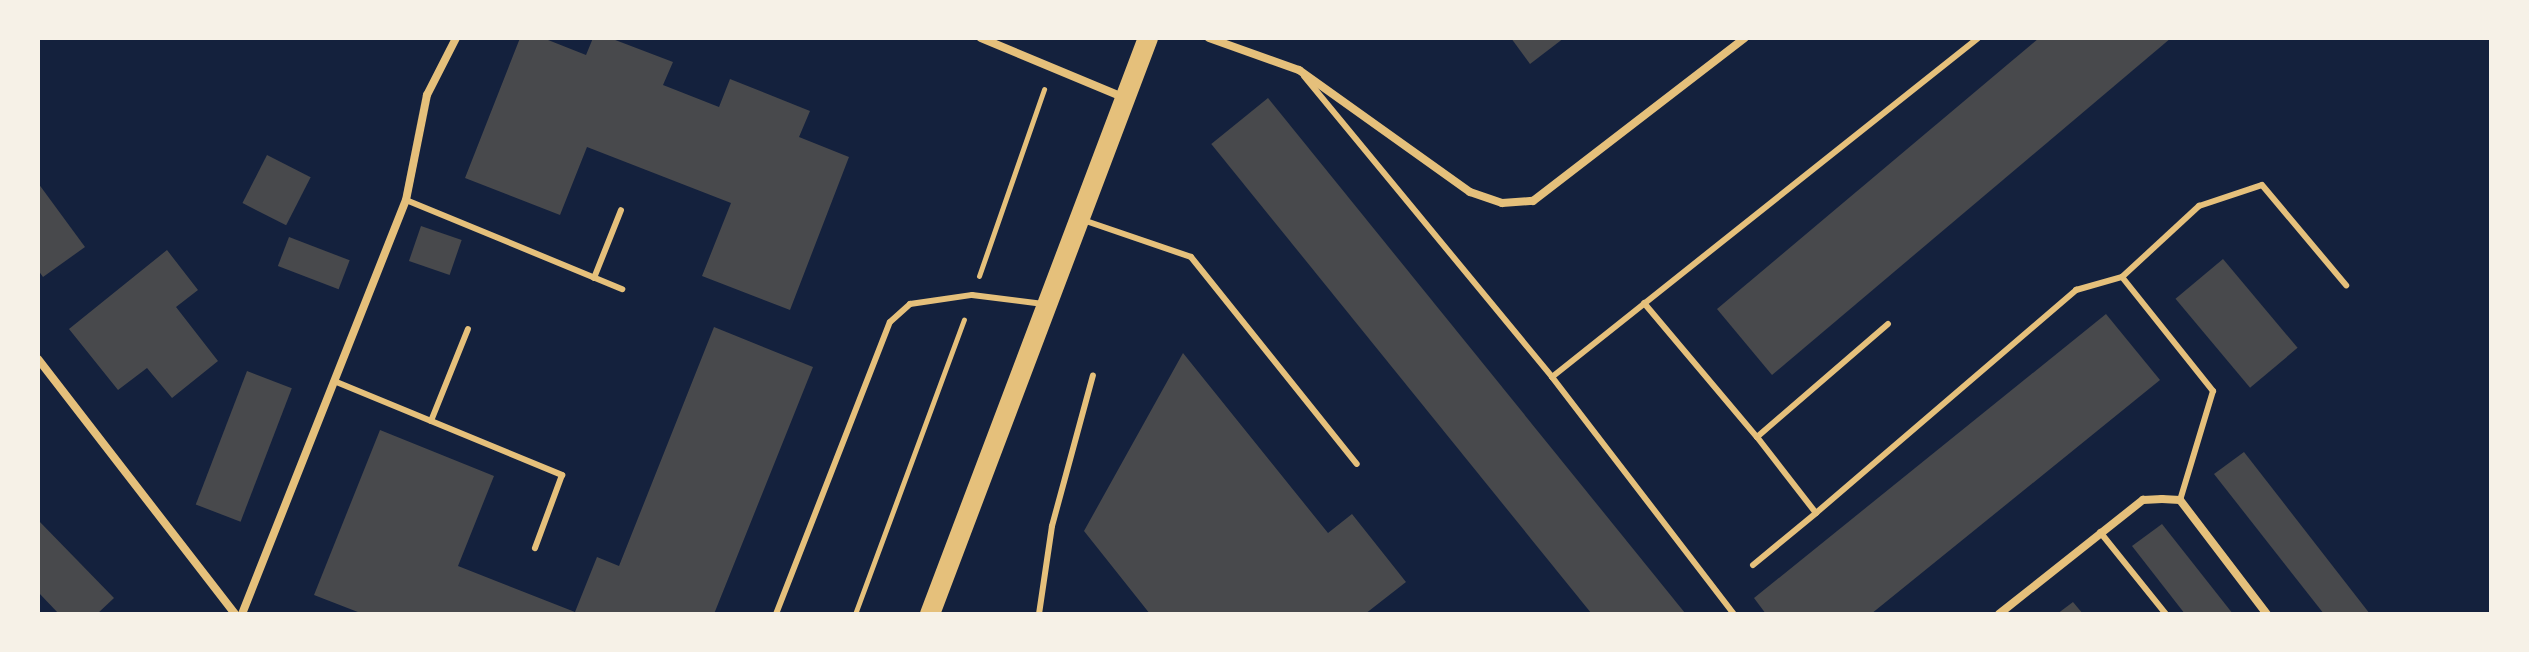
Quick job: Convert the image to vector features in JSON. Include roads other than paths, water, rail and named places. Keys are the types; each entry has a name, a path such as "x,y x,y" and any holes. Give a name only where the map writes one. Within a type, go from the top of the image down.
{"main road":[{"path":"930,614 1148,38"}],"street":[{"path":"242,614 406,200 427,95 456,38"},
{"path":"981,38 1125,98"},
{"path":"1209,38 1299,70 1470,192 1502,203 1533,201 1745,38"},
{"path":"38,359 235,614"},
{"path":"1999,614 2143,500 2180,500 2267,614"}],"lane":[{"path":"1552,377 1978,38"},
{"path":"1299,70 1552,377 1734,614"},
{"path":"1753,565 2076,290 2122,277 2199,206 2262,185 2346,285"},
{"path":"406,200 622,289"},
{"path":"594,278 621,210"},
{"path":"1079,219 1191,257 1357,464"},
{"path":"2122,277 2213,391 2180,500"},
{"path":"776,614 890,322 910,304 972,295 1047,304"},
{"path":"1644,303 1757,437 1816,513"},
{"path":"1757,437 1888,324"},
{"path":"431,421 468,329"},
{"path":"1039,614 1052,526 1093,375"},
{"path":"334,381 562,475 535,548"},
{"path":"2100,532 2166,614"}]}
